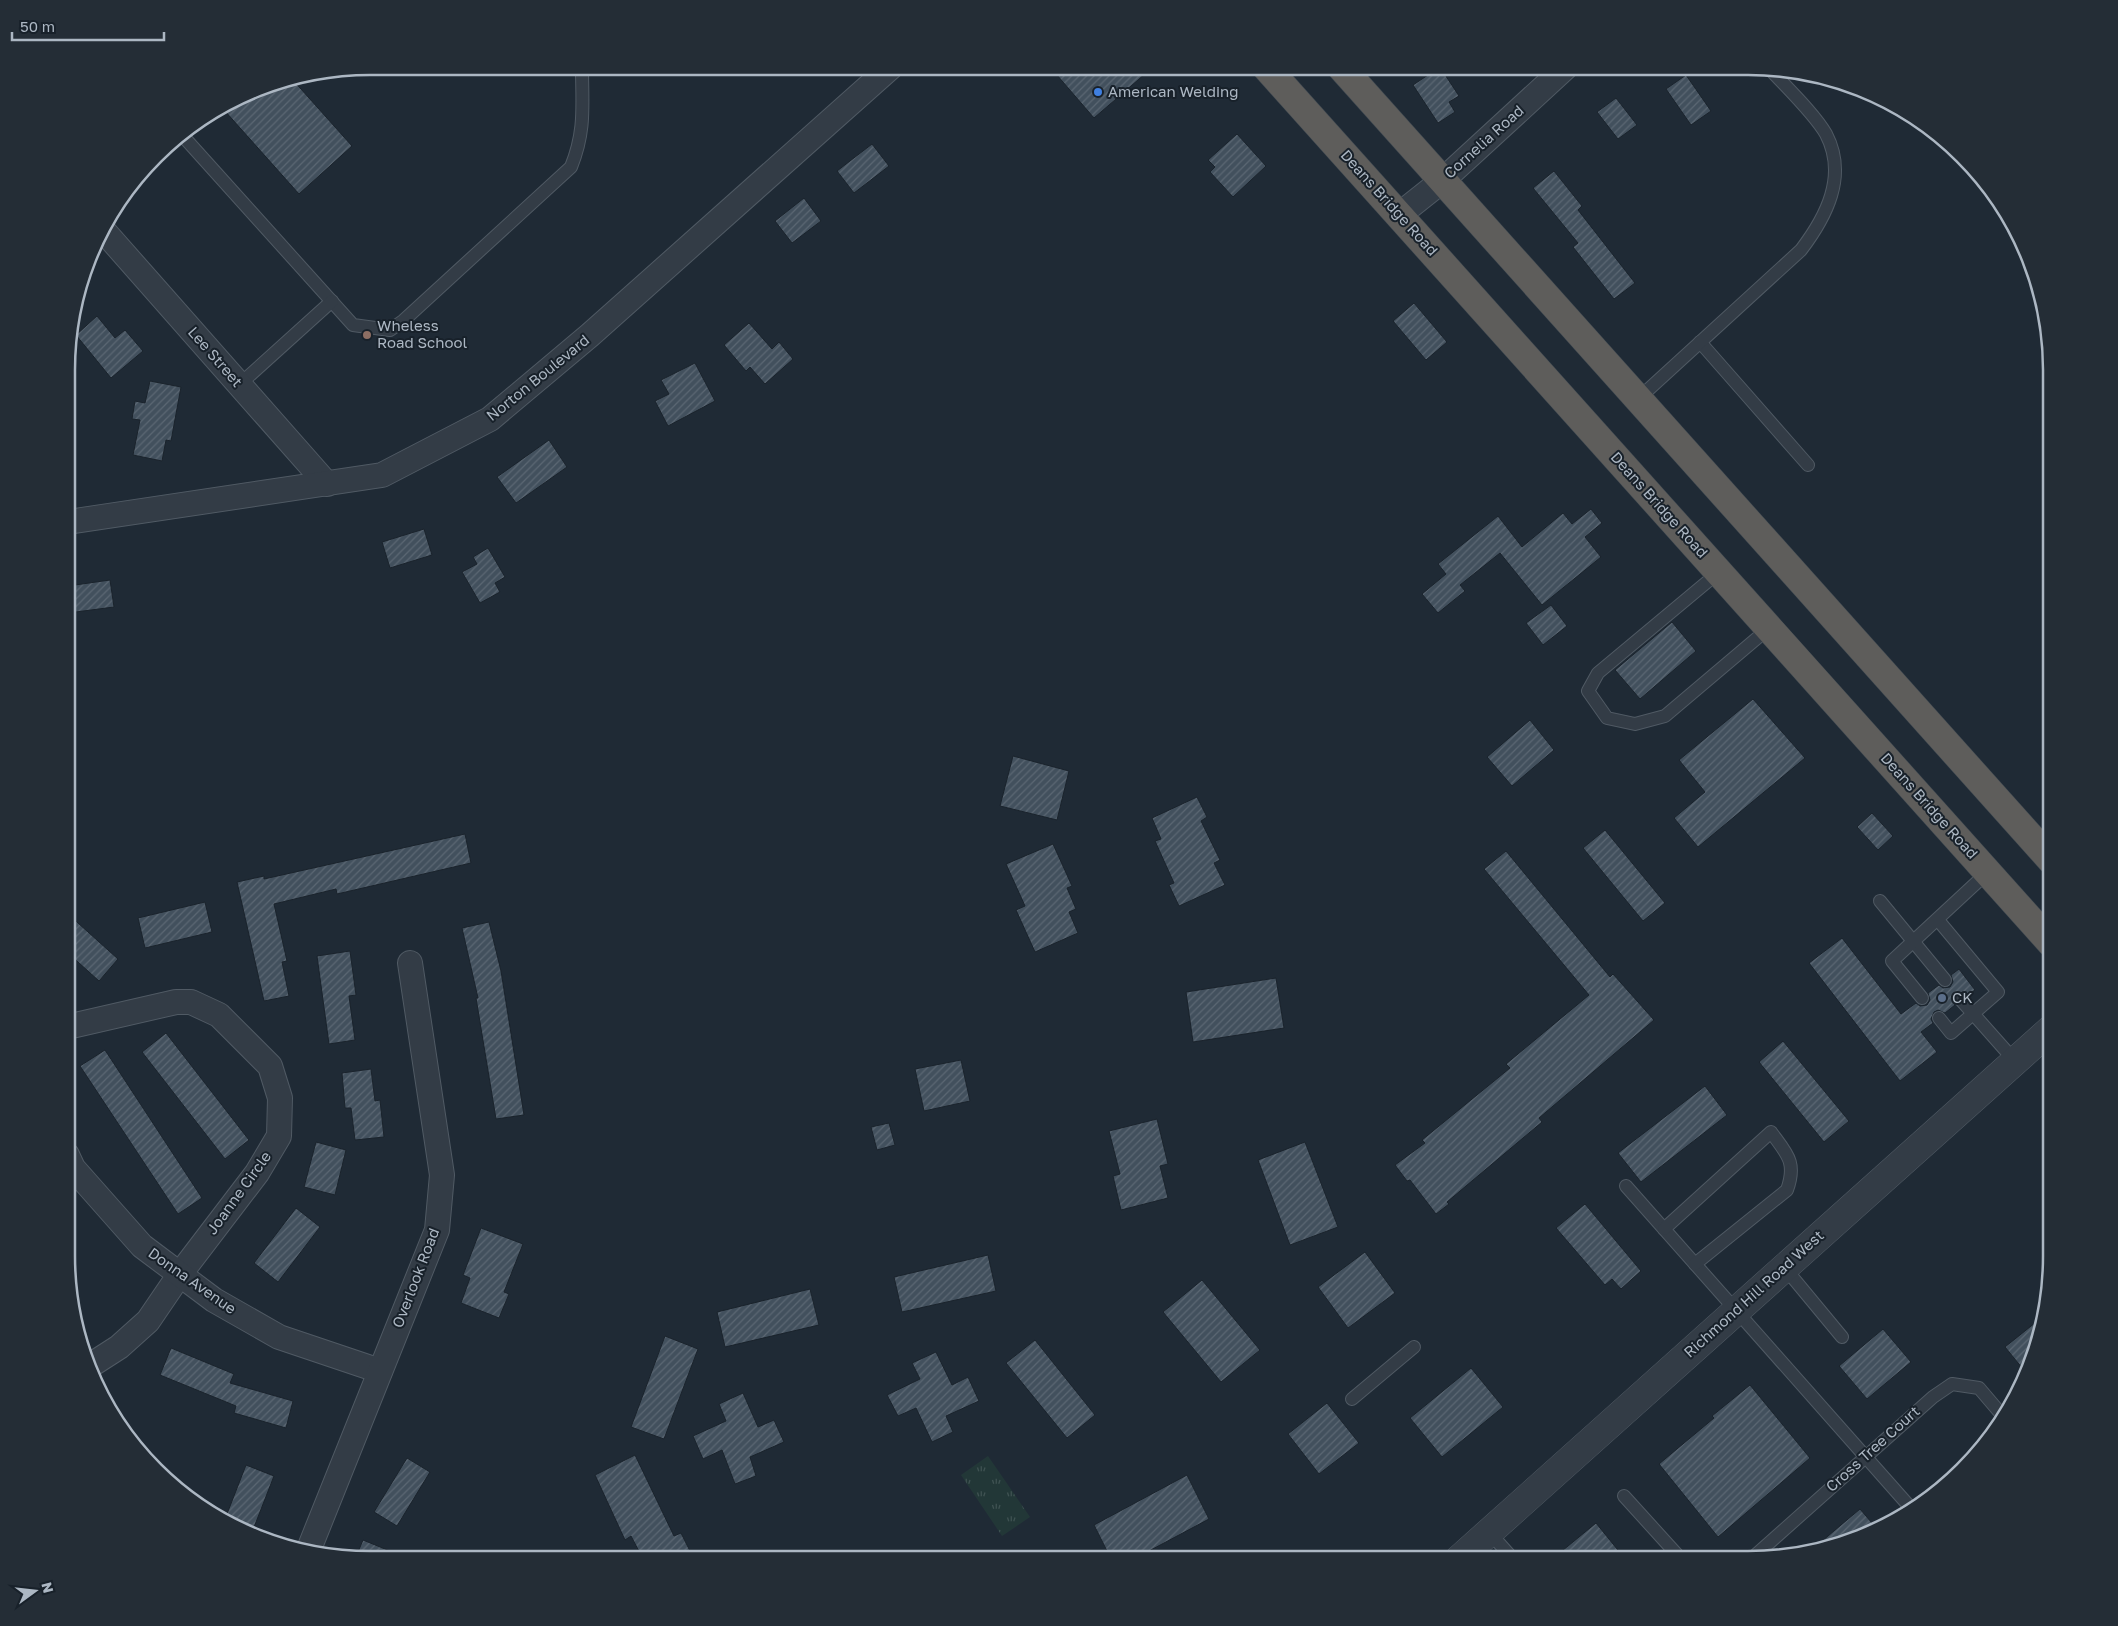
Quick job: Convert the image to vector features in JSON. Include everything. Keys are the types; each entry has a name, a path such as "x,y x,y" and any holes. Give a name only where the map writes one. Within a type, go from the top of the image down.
{"highway":[{"name":"Deans Bridge Road","path":"1273,75 2043,934"},
{"path":"1347,75 2043,851"}],"street":[{"name":"Norton Boulevard","path":"75,521 382,475 490,418 590,335 882,75"},
{"name":"Cornelia Road","path":"1399,214 1442,180 1557,75"},
{"name":"Lee Street","path":"108,235 327,484"},
{"name":"Overlook Road","path":"310,1544 437,1230 442,1175 410,963"},
{"name":"Joanne Circle","path":"75,1026 176,1002 192,1002 219,1015 270,1066 280,1098 279,1136 257,1173 180,1274 148,1320 119,1347 95,1363"},
{"name":"Richmond Hill Road West","path":"1473,1551 1489,1532 2043,1036"},
{"name":"Donna Avenue","path":"75,1170 142,1246 214,1300 279,1337 380,1371"}],"lane":[{"path":"186,139 353,325 390,330 403,321 571,167 580,146 582,129 582,75"},
{"path":"1638,400 1801,250 1817,228 1828,207 1836,178 1834,156 1826,134 1777,77"},
{"path":"239,385 332,301"},
{"path":"1700,342 1808,465"},
{"path":"1719,572 1598,673 1588,690 1607,718 1635,724 1664,716 1769,628"},
{"path":"1922,998 1892,961 1988,872"},
{"path":"1880,901 1945,980"},
{"path":"1938,920 1998,992 1951,1033 1939,1018"},
{"path":"1961,1000 2015,1061"},
{"path":"1664,1229 1772,1132 1790,1158 1792,1175 1787,1190 1695,1264"},
{"path":"1626,1186 1907,1504"},
{"path":"1784,1267 1842,1337"},
{"path":"1352,1400 1414,1347"},
{"name":"Cross Tree Court","path":"1761,1550 1932,1397 1952,1384 1979,1388 1998,1411"},
{"path":"1624,1496 1674,1551"},
{"path":"1489,1532 1506,1551"}],"green space":[{"path":"988,1456 1030,1517 1002,1536 961,1475"}],"building":[{"name":"American Welding","path":"1057,75 1144,75 1094,118"},
{"path":"1428,75 1445,75 1459,96 1449,102 1455,112 1438,123 1413,85"},
{"path":"1686,75 1711,111 1691,125 1666,89"},
{"path":"297,84 352,146 299,194 227,113 257,97"},
{"path":"1616,98 1637,125 1618,139 1597,112"},
{"path":"1237,134 1266,166 1233,197 1210,172 1215,167 1208,160"},
{"path":"872,144 889,166 854,193 837,171"},
{"path":"1554,171 1582,206 1578,210 1635,283 1614,299 1573,247 1578,243 1533,188"},
{"path":"804,198 821,221 792,243 775,221"},
{"path":"1414,303 1447,342 1426,360 1393,321"},
{"path":"97,316 115,338 125,330 143,351 111,378 77,337 78,333"},
{"path":"749,323 772,349 779,342 793,359 765,384 750,367 746,371 724,345"},
{"path":"695,363 715,401 668,426 655,401 669,394 661,380"},
{"path":"150,381 181,387 171,441 166,440 162,461 133,455 140,420 132,419 135,401 145,403"},
{"path":"549,440 567,467 516,503 497,477"},
{"path":"1591,509 1602,523 1585,537 1601,557 1542,605 1500,553 1460,585 1465,591 1438,613 1422,594 1446,574 1438,564 1498,516 1522,547 1563,513 1572,524"},
{"path":"424,529 432,555 390,568 382,542"},
{"path":"488,548 505,577 495,583 500,592 480,603 462,572 477,564 473,557"},
{"path":"110,580 114,607 75,612 75,585"},
{"path":"1551,605 1567,626 1543,645 1526,623"},
{"path":"1672,622 1696,651 1640,699 1615,670"},
{"path":"1753,699 1805,758 1698,847 1674,818 1705,792 1679,760"},
{"path":"1530,720 1554,750 1512,786 1487,757"},
{"path":"1013,756 1069,771 1057,820 1000,806"},
{"path":"1197,797 1207,817 1201,821 1220,860 1214,863 1225,885 1179,906 1169,885 1174,883 1155,841 1161,839 1152,818"},
{"path":"1872,813 1893,836 1878,850 1857,827"},
{"path":"1605,830 1665,903 1643,921 1583,848"},
{"path":"465,834 471,863 337,894 336,889 274,904 287,961 282,962 289,996 264,1001 237,882 264,876 264,879"},
{"path":"1053,844 1072,886 1067,888 1076,909 1069,912 1078,933 1035,952 1016,910 1025,906 1006,864"},
{"path":"1506,851 1610,977 1613,974 1654,1020 1539,1118 1542,1122 1447,1202 1449,1204 1436,1214 1410,1180 1407,1181 1395,1165 1425,1143 1422,1140 1510,1068 1506,1064 1589,995 1484,869"},
{"path":"205,902 212,932 145,948 138,918"},
{"path":"75,920 118,959 99,981 75,959"},
{"path":"489,922 501,971 524,1115 496,1119 476,998 478,998 462,928"},
{"path":"1842,938 1901,1014 1916,1003 1920,1006 1927,1005 1930,1000 1928,993 1939,985 1943,988 1950,987 1953,982 1951,975 1959,969 1975,990 1968,995 1963,992 1956,994 1953,998 1955,1005 1945,1013 1938,1010 1934,1012 1931,1019 1933,1023 1921,1032 1937,1052 1900,1081 1809,963"},
{"path":"350,951 356,995 349,996 355,1040 329,1044 317,956"},
{"path":"1276,978 1284,1028 1193,1042 1186,992"},
{"path":"166,1033 249,1140 225,1159 142,1052"},
{"path":"1783,1041 1849,1121 1824,1142 1759,1062"},
{"path":"105,1050 202,1198 178,1214 80,1066"},
{"path":"961,1060 970,1101 924,1111 915,1069"},
{"path":"371,1069 375,1101 380,1100 384,1137 355,1140 351,1108 345,1108 342,1073"},
{"path":"1705,1086 1727,1115 1641,1182 1618,1153"},
{"path":"1157,1119 1168,1164 1160,1166 1168,1198 1121,1210 1113,1176 1120,1174 1109,1131"},
{"path":"889,1123 895,1145 877,1150 871,1127"},
{"path":"316,1142 346,1150 335,1195 304,1187"},
{"path":"1305,1142 1338,1227 1290,1245 1258,1160"},
{"path":"1585,1204 1641,1271 1621,1289 1612,1279 1605,1285 1556,1228"},
{"path":"296,1208 320,1227 278,1282 254,1263"},
{"path":"481,1228 523,1244 504,1292 509,1294 499,1318 461,1303 470,1278 463,1275"},
{"path":"1365,1252 1395,1293 1348,1328 1318,1287"},
{"path":"988,1255 996,1291 902,1312 894,1277"},
{"path":"1202,1280 1260,1350 1221,1382 1163,1312"},
{"path":"810,1289 819,1325 725,1347 717,1312"},
{"path":"2035,1323 2022,1367 2005,1347"},
{"path":"1883,1329 1911,1362 1867,1399 1839,1366"},
{"path":"665,1336 698,1349 664,1439 631,1427"},
{"path":"1035,1340 1095,1415 1067,1438 1006,1363"},
{"path":"171,1348 234,1374 230,1383 293,1401 286,1428 234,1413 236,1406 160,1375"},
{"path":"936,1352 952,1385 968,1377 979,1401 946,1416 953,1432 932,1442 916,1408 898,1416 887,1395 920,1379 912,1363"},
{"path":"1471,1368 1503,1407 1442,1457 1410,1418"},
{"path":"1750,1385 1810,1458 1718,1537 1659,1464 1714,1418 1712,1416"},
{"path":"743,1393 758,1427 774,1420 784,1442 750,1457 756,1476 735,1484 722,1450 703,1459 693,1436 726,1421 719,1404"},
{"path":"1327,1403 1359,1443 1319,1474 1288,1434"},
{"path":"635,1455 674,1536 681,1533 690,1551 639,1551 631,1536 625,1540 595,1475"},
{"path":"407,1458 430,1472 397,1526 374,1512"},
{"path":"246,1465 274,1476 254,1528 227,1513"},
{"path":"1187,1475 1209,1519 1149,1551 1107,1551 1094,1525"},
{"path":"1860,1509 1873,1524 1861,1529 1821,1542"},
{"path":"1596,1523 1619,1551 1562,1551"},
{"path":"363,1540 390,1551 370,1551 359,1550"}],"place":[{"name":"American Welding","path":"1098,92"},
{"name":"Wheless Road School","path":"367,335"},
{"name":"CK","path":"1942,998"}]}
